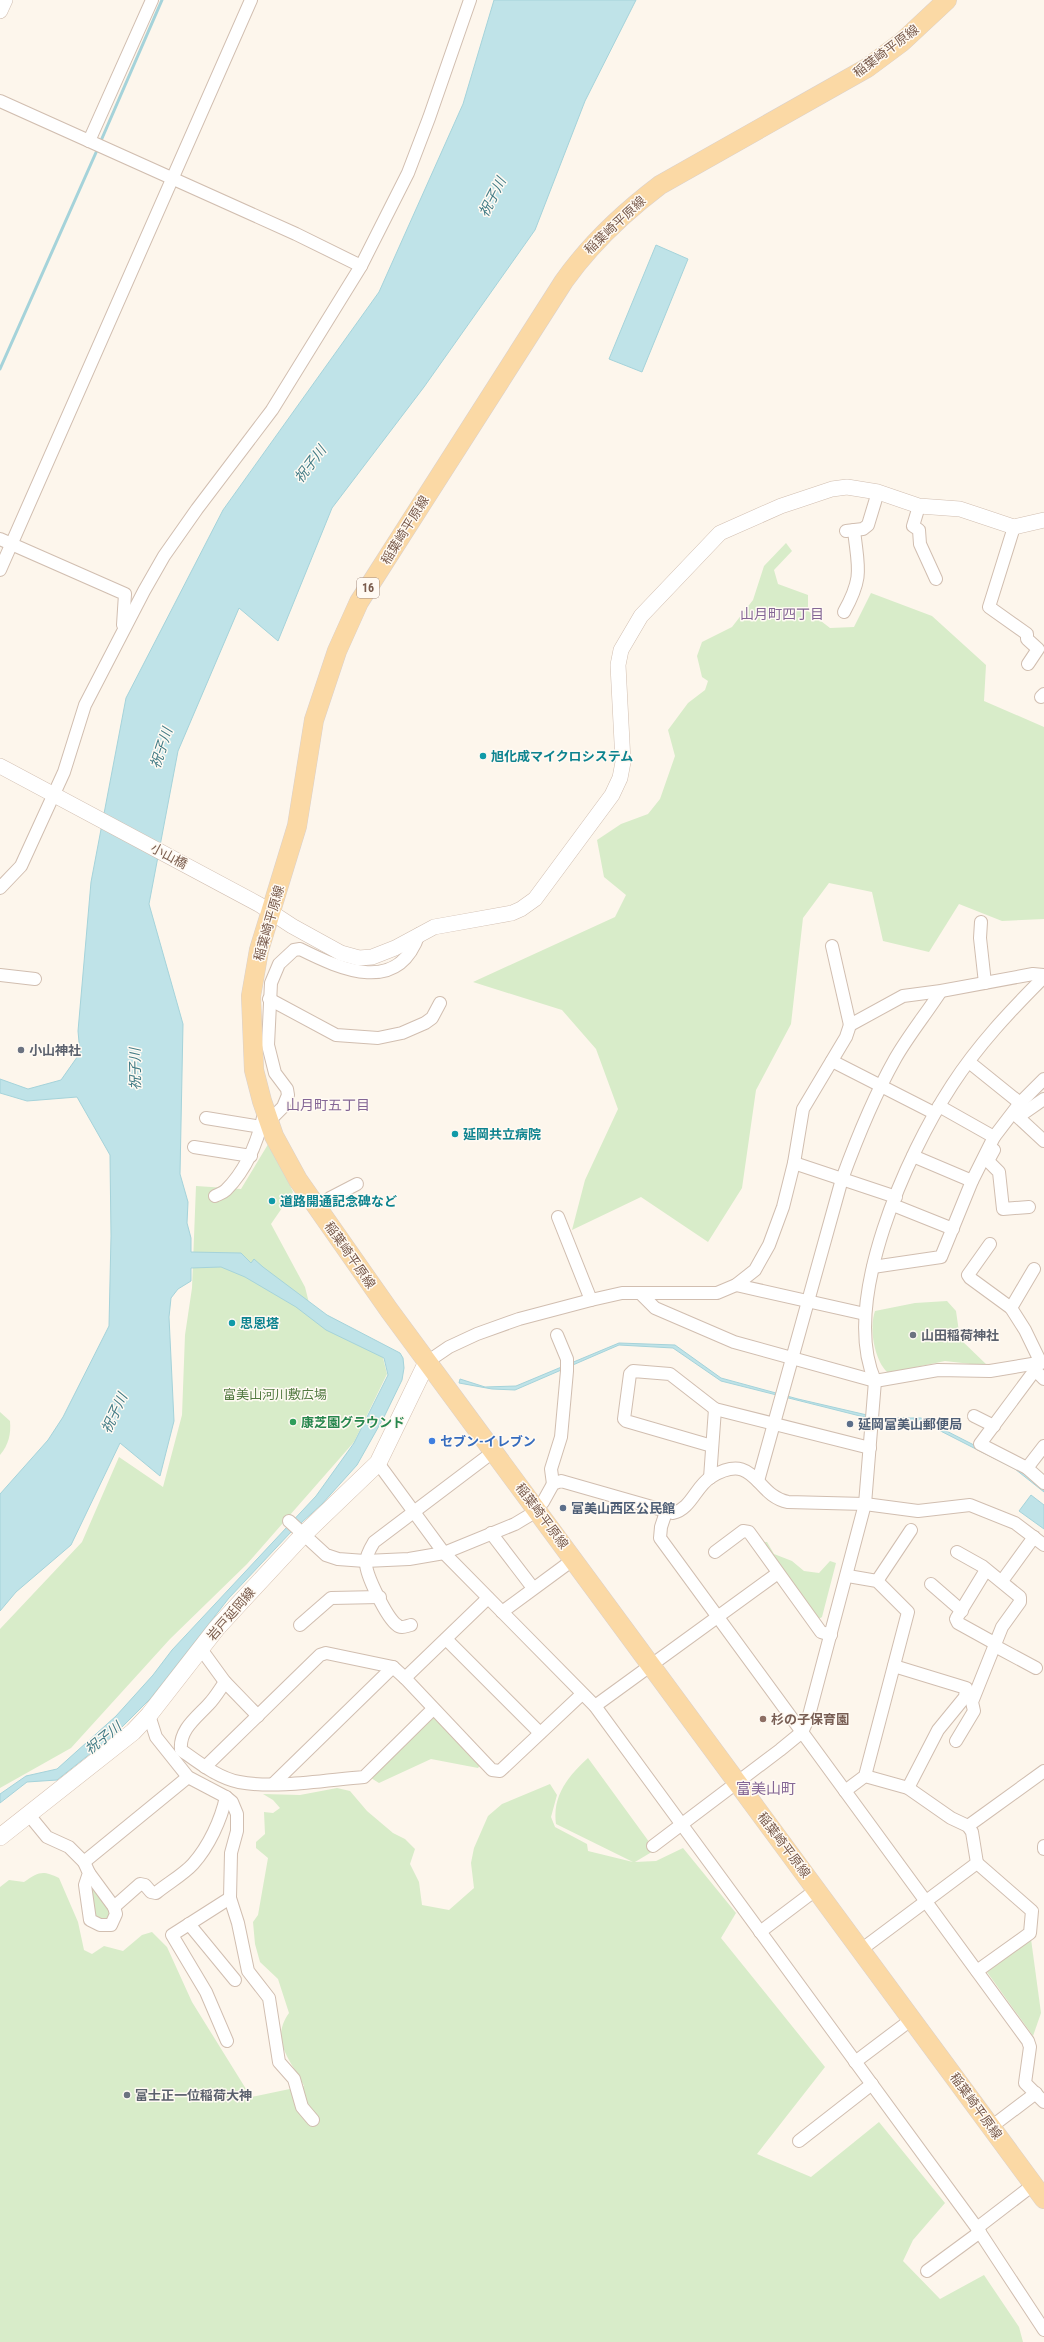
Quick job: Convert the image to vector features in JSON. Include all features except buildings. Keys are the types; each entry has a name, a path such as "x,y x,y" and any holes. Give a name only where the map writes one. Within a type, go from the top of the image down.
{"main road":[{"name":"稲葉崎平原線","path":"947,0 902,42 867,68 660,185 610,227 578,260 359,602 337,651 314,720 297,826 265,909 251,996 254,1070 265,1119 298,1180 427,1362 862,1949 1039,2192"},
{"name":"岩戸延岡線","path":"0,1837 118,1746 149,1715 238,1605 303,1535 378,1463 427,1362"}],"street":[{"path":"0,11 5,0"},
{"path":"91,142 152,0"},
{"path":"0,570 251,0"},
{"path":"0,888 21,866 55,794 85,705 123,628 164,556 272,410 361,266 408,173 430,118 470,0"},
{"path":"0,101 296,234 361,266"},
{"name":"小山橋","path":"0,766 55,794 265,909 338,960 372,957 395,948 434,927 512,913 535,899 612,794 620,778 622,762 618,665 629,634 641,616 720,533 781,506 832,489 846,487 878,492 918,506 960,509 1014,527"},
{"path":"844,612 855,592 858,579 850,530 863,529 868,525 878,492"},
{"path":"918,506 913,526 919,530 920,544 936,579"},
{"path":"1028,664 1038,649 1028,639 1027,634 988,607 1014,527 1044,520"},
{"path":"0,539 125,594 123,628"},
{"path":"982,922 980,938 985,983"},
{"path":"427,1362 449,1347 477,1334 519,1319 622,1293 717,1293 736,1285 755,1270 769,1245 783,1207 794,1163 803,1110 846,1037 850,1025 832,946"},
{"path":"206,1118 265,1119 283,1107 288,1095 287,1089 276,1073 268,1045 269,999 271,983 279,964 294,950 300,949 338,960"},
{"path":"850,1025 903,996 941,991 1033,974 1044,976"},
{"path":"0,975 35,979"},
{"path":"654,1846 802,1732 808,1719 848,1576 866,1504 874,1381 869,1367 865,1314 873,1267 895,1201 913,1156 937,1110 985,1039 1044,976"},
{"path":"758,1481 842,1179 881,1086 908,1039 941,991"},
{"path":"269,999 336,1036 378,1038 402,1033 425,1023 432,1018 440,1003"},
{"path":"832,1061 881,1086 994,1137"},
{"path":"969,1062 1020,1103"},
{"path":"873,1267 941,1257 972,1181 994,1137 1020,1103 1042,1082"},
{"path":"1029,1206 1006,1210 1003,1209 999,1172 988,1161 1003,1133 1042,1090 1042,1082"},
{"path":"1018,1117 1044,1099"},
{"path":"1018,1117 1044,1141"},
{"path":"215,1196 224,1192 251,1156 265,1119"},
{"path":"194,1147 251,1156"},
{"path":"913,1156 972,1181"},
{"path":"794,1163 842,1179 895,1201 953,1228"},
{"path":"319,1210 330,1198 357,1184"},
{"path":"558,1217 591,1300"},
{"path":"990,1244 968,1275 1011,1308 1025,1330 1044,1379"},
{"path":"1011,1308 1034,1269"},
{"path":"736,1285 865,1314"},
{"path":"642,1294 655,1308 711,1334 734,1342 874,1381 938,1370 990,1371 1038,1365"},
{"path":"289,1520 303,1535 326,1555 338,1559 366,1561 409,1559 444,1553 516,1524 543,1502 554,1484 551,1469 561,1437 567,1367 557,1335"},
{"path":"1038,1365 980,1444 1027,1468 1044,1483"},
{"path":"712,1446 626,1422 624,1419 630,1374 633,1371 670,1374 715,1408 870,1448"},
{"path":"710,1478 715,1408"},
{"path":"974,1416 994,1426"},
{"path":"1027,1468 1044,1446"},
{"path":"411,1625 398,1626 390,1618 369,1577 366,1561 374,1542 493,1452"},
{"path":"378,1463 444,1553 594,1706 682,1823 760,1932 979,2230 1044,2330"},
{"path":"554,1484 566,1482 666,1512 679,1512 710,1478 728,1470 738,1468 784,1501 866,1504 918,1511 970,1506 1015,1523 1044,1545"},
{"path":"666,1512 661,1527 660,1538 1028,2041 1030,2047 1025,2083 1040,2098 991,2127"},
{"path":"876,1581 911,1530"},
{"path":"715,1552 743,1531 749,1532 821,1632 831,1635"},
{"path":"491,1533 534,1588"},
{"path":"1002,1581 1034,1537"},
{"path":"956,1741 974,1711 972,1702 1002,1627 1020,1602 1020,1597 1002,1581 957,1552"},
{"path":"502,1612 574,1559"},
{"path":"986,1570 956,1619 958,1623 1036,1668"},
{"path":"594,1706 778,1573"},
{"path":"845,1791 865,1776 908,1612 876,1581 848,1576"},
{"path":"931,1584 962,1611"},
{"path":"300,1625 330,1598 380,1597"},
{"path":"405,1678 488,1598"},
{"path":"446,1639 540,1733"},
{"path":"201,1649 225,1682 258,1716"},
{"path":"205,1767 320,1655 326,1653 393,1667 492,1770 500,1771 582,1694"},
{"path":"894,1666 966,1688 965,1697 938,1730 908,1788"},
{"path":"273,1784 393,1667"},
{"path":"225,1682 209,1705 192,1720 180,1742 181,1750 205,1767 239,1782 273,1784 364,1777 433,1709"},
{"path":"149,1715 156,1737 188,1777 226,1797 232,1802 237,1814 237,1831 231,1853 230,1898 238,1923 248,1971 269,1998 279,2062 294,2079 302,2107 313,2120"},
{"path":"968,1826 1044,1771"},
{"path":"865,1776 908,1788 951,1818 968,1826 972,1832 977,1863 1032,1911 1030,1933 977,1971"},
{"path":"29,1815 47,1837 69,1847 86,1868 114,1907 116,1914 111,1925 100,1925 90,1920 86,1885 86,1868 188,1777"},
{"path":"114,1907 140,1884 145,1885 152,1892 156,1893 192,1865 206,1847 224,1807 226,1797"},
{"path":"862,1949 977,1863"},
{"path":"760,1932 817,1889"},
{"path":"226,2041 206,1992 172,1935 230,1898"},
{"path":"189,1924 235,1980"},
{"path":"855,2062 912,2019"},
{"path":"799,2141 872,2084"},
{"path":"927,2271 979,2230 1039,2192"}],"green space":[{"path":"786,543 792,551 774,570 778,584 808,595 808,611 830,628 854,627 871,593 932,616 986,665 984,701 1044,727 1044,919 1002,921 959,904 929,952 883,941 872,892 829,883 803,918 791,1024 756,1090 742,1188 708,1242 641,1197 572,1230 585,1180 618,1109 596,1049 562,1010 473,982 615,917 626,895 604,877 597,840 621,824 648,814 660,799 675,756 668,730 688,703 705,690 708,681 702,677 697,656 702,642 732,627 753,600 764,566"},
{"name":"富美山河川敷広場","path":"270,1141 293,1192 271,1224 305,1287 310,1307 354,1333 383,1358 387,1374 354,1442 247,1564 170,1639 71,1748 0,1788 0,1629 82,1542 119,1457 163,1487 182,1415 185,1335 192,1288 196,1186 241,1189"},
{"path":"947,1301 956,1311 960,1339 988,1366 945,1361 888,1373 879,1360 874,1344 873,1318 875,1311 915,1303"},
{"path":"0,1412 10,1421 10,1435 0,1455"},
{"path":"761,1542 767,1542 774,1554 792,1561 804,1571 819,1573 830,1561 836,1563 822,1617 817,1620"},
{"path":"433,1715 481,1764 478,1768 431,1759 379,1783 371,1778"},
{"path":"588,1758 655,1850 635,1862 656,1861 683,1848 736,1913 721,1938 825,2067 757,2154 811,2177 879,2122 945,2203 913,2240 903,2261 940,2299 984,2275 1019,2327 1023,2342 0,2342 0,1887 9,1880 24,1882 41,1873 59,1878 78,1922 84,1950 92,1954 104,1946 123,1951 142,1935 152,1932 167,1947 192,2002 251,2097 304,2086 284,2051 281,2033 283,2023 289,2013 278,1979 260,1962 255,1944 253,1922 258,1915 268,1858 256,1848 256,1842 265,1834 264,1812 273,1813 280,1808 273,1800 263,1794 300,1795 337,1788 350,1791 367,1811 393,1833 405,1839 415,1849 410,1864 419,1882 422,1905 449,1910 474,1888 471,1863 474,1848 488,1816 502,1804 550,1784 557,1795 551,1817 555,1827 587,1844 588,1851 633,1862 556,1824 556,1804 563,1787 574,1772"},
{"path":"89,1883 114,1911 110,1923 93,1918"},
{"path":"1031,1939 1041,2013 1033,2036 987,1972"}],"water":[{"name":"祝子川","path":"494,0 636,0 585,101 535,230 424,387 332,508 278,641 239,608 178,751 149,904 183,1024 180,1174 188,1202 187,1223 191,1238 191,1252 241,1253 251,1263 254,1259 327,1315 400,1353 403,1358 404,1368 402,1380 384,1417 357,1465 322,1504 291,1532 229,1598 150,1699 115,1734 57,1780 27,1782 0,1803 0,1794 26,1776 57,1769 116,1716 153,1675 172,1650 316,1496 354,1443 388,1375 384,1358 326,1330 296,1307 245,1277 221,1267 191,1268 191,1281 178,1289 171,1298 169,1317 174,1421 160,1476 120,1443 71,1545 16,1592 0,1611 0,1494 48,1440 63,1417 109,1326 111,1236 110,1155 77,1097 27,1101 0,1093 0,1079 28,1089 61,1080 80,1053 78,1031 91,882 126,698 223,510 379,292 463,104"},
{"path":"656,245 688,259 642,372 609,359"},
{"path":"619,1343 675,1345 721,1378 798,1399 867,1415 884,1418 921,1418 1019,1468 1044,1488 1044,1492 1015,1469 921,1421 868,1418 721,1381 673,1348 619,1345 515,1390 492,1389 459,1383 460,1379 485,1387 516,1386"},
{"path":"1031,1495 1044,1505 1044,1529 1019,1511"}],"waterway":[{"path":"100,143 162,0"},
{"path":"0,369 98,148"}],"place":[{"name":"旭化成マイクロシステム","path":"483,756"},
{"name":"小山神社","path":"21,1050"},
{"name":"延岡共立病院","path":"455,1134"},
{"name":"道路開通記念碑など","path":"272,1201"},
{"name":"思恩塔","path":"232,1323"},
{"name":"山田稲荷神社","path":"913,1335"},
{"name":"康芝園グラウンド","path":"293,1422"},
{"name":"延岡富美山郵便局","path":"850,1424"},
{"name":"セブン-イレブン","path":"432,1441"},
{"name":"富美山西区公民館","path":"563,1508"},
{"name":"杉の子保育園","path":"763,1719"},
{"name":"富士正一位稲荷大神","path":"127,2095"}],"district":[{"name":"山月町四丁目","path":"782,614"},
{"name":"山月町五丁目","path":"328,1105"},
{"name":"富美山町","path":"766,1789"}]}
